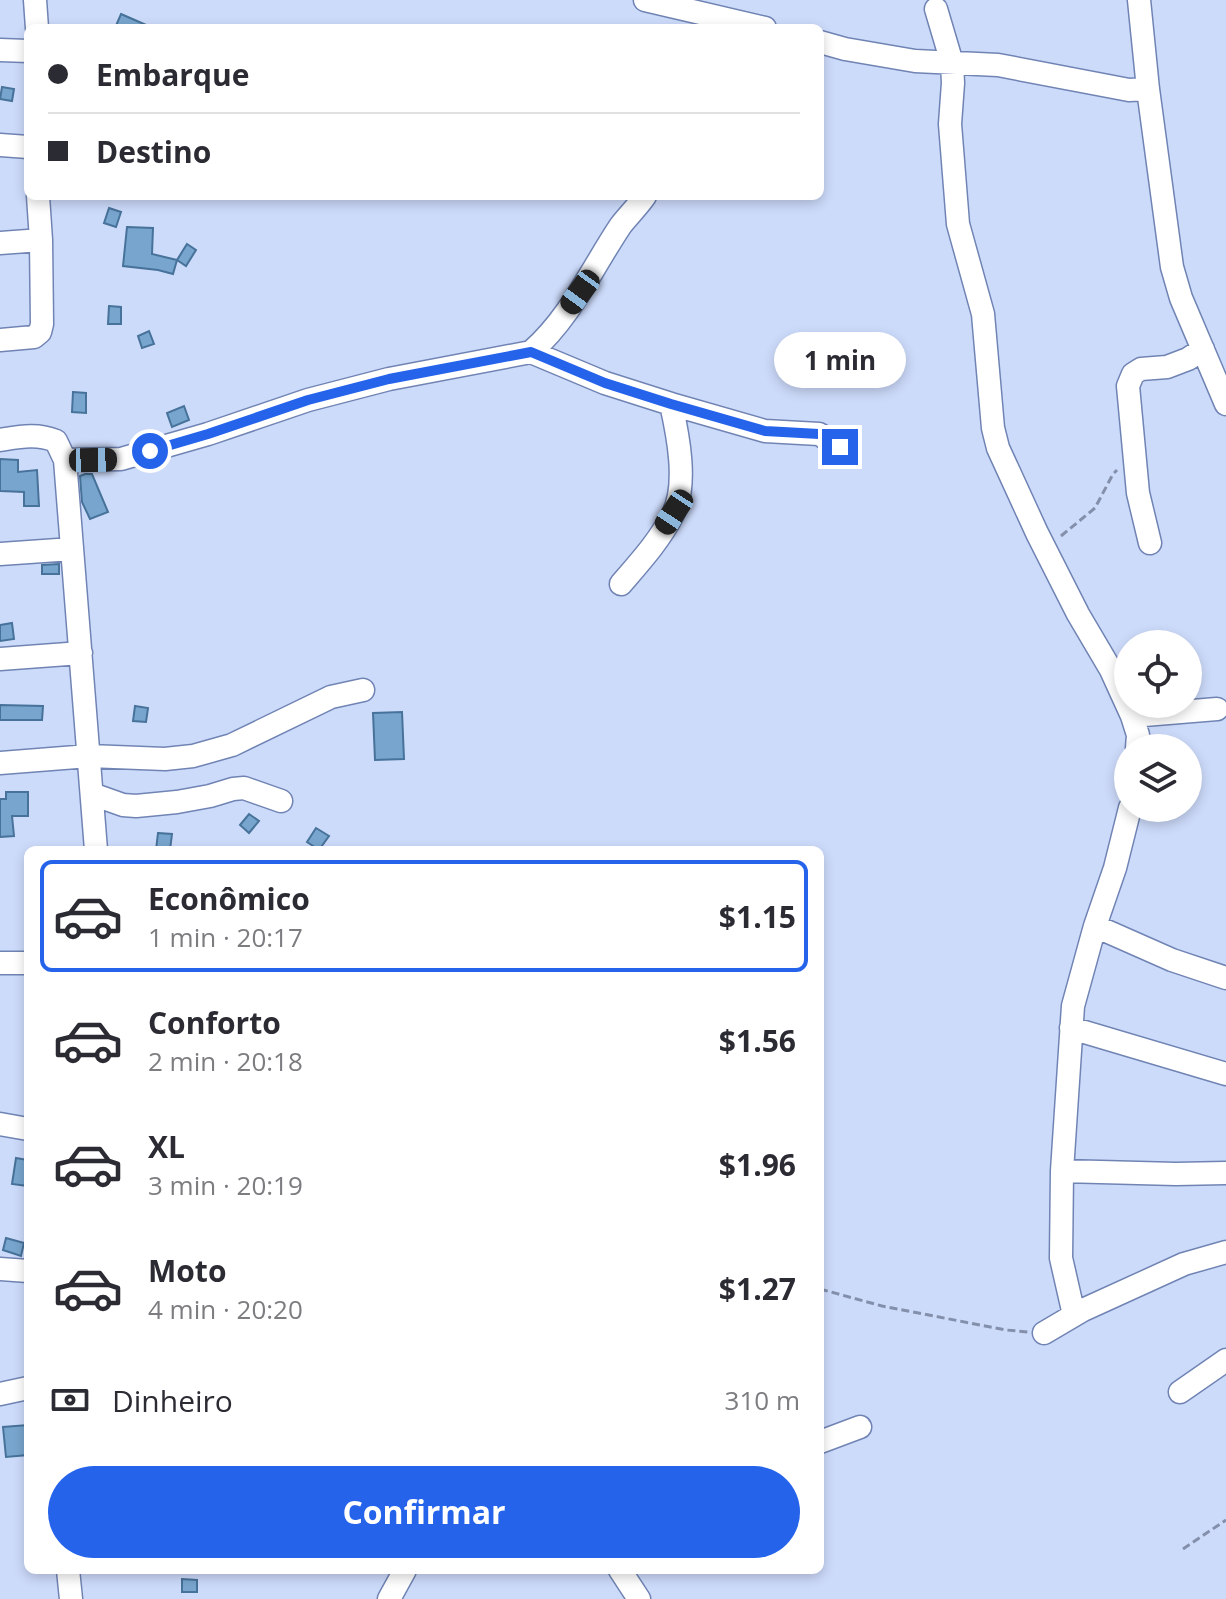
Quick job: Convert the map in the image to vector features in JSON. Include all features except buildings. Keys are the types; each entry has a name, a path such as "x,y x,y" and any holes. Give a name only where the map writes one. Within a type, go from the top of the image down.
{"street":[{"path":"35,0 37,24"},
{"path":"645,0 748,24"},
{"path":"1139,0 1172,267 1181,298 1226,404"},
{"path":"936,9 952,63 950,124 958,224 983,314 993,428 998,448 1049,557 1114,677"},
{"path":"824,43 915,61 998,65 1129,90 1148,89"},
{"path":"0,50 24,51"},
{"path":"0,145 24,147"},
{"path":"0,340 34,337 40,332 38,200"},
{"path":"65,460 121,459 389,379 531,352 548,337 622,224 642,200"},
{"path":"0,243 41,240"},
{"path":"1150,543 1138,493 1128,386 1133,374 1141,369 1167,367 1203,349"},
{"path":"531,352 605,383 671,404 765,431 819,434 840,447"},
{"path":"621,584 651,550 674,512 680,488 678,433 671,404"},
{"path":"0,440 45,436 56,441 65,460 96,846"},
{"path":"0,554 72,549"},
{"path":"0,659 81,653"},
{"path":"0,763 89,756 165,759 193,756 232,745 331,697 363,690"},
{"path":"1202,710 1217,709"},
{"path":"92,794 123,805 136,806 177,802 244,788 281,801"},
{"path":"1074,1315 1061,1258 1062,1171 1073,1006 1126,822"},
{"path":"1095,926 1172,960 1226,978"},
{"path":"0,963 24,963"},
{"path":"1071,1028 1226,1074"},
{"path":"0,1124 24,1128"},
{"path":"1062,1171 1226,1173"},
{"path":"1044,1333 1074,1315 1184,1264 1226,1252"},
{"path":"0,1269 24,1271"},
{"path":"1180,1392 1226,1360"},
{"path":"0,1394 24,1389"},
{"path":"824,1440 860,1427"},
{"path":"68,1574 71,1599"},
{"path":"389,1599 403,1574"},
{"path":"623,1574 639,1599"}],"path":[{"path":"1049,557 1060,537 1095,508 1113,474 1135,457"},
{"path":"824,1290 882,1306 1006,1330 1044,1333"},
{"path":"1183,1549 1226,1520"}],"route":[{"path":"150,451 308,400 389,379 531,352 605,383 671,404 765,431 819,434 840,447"}]}
